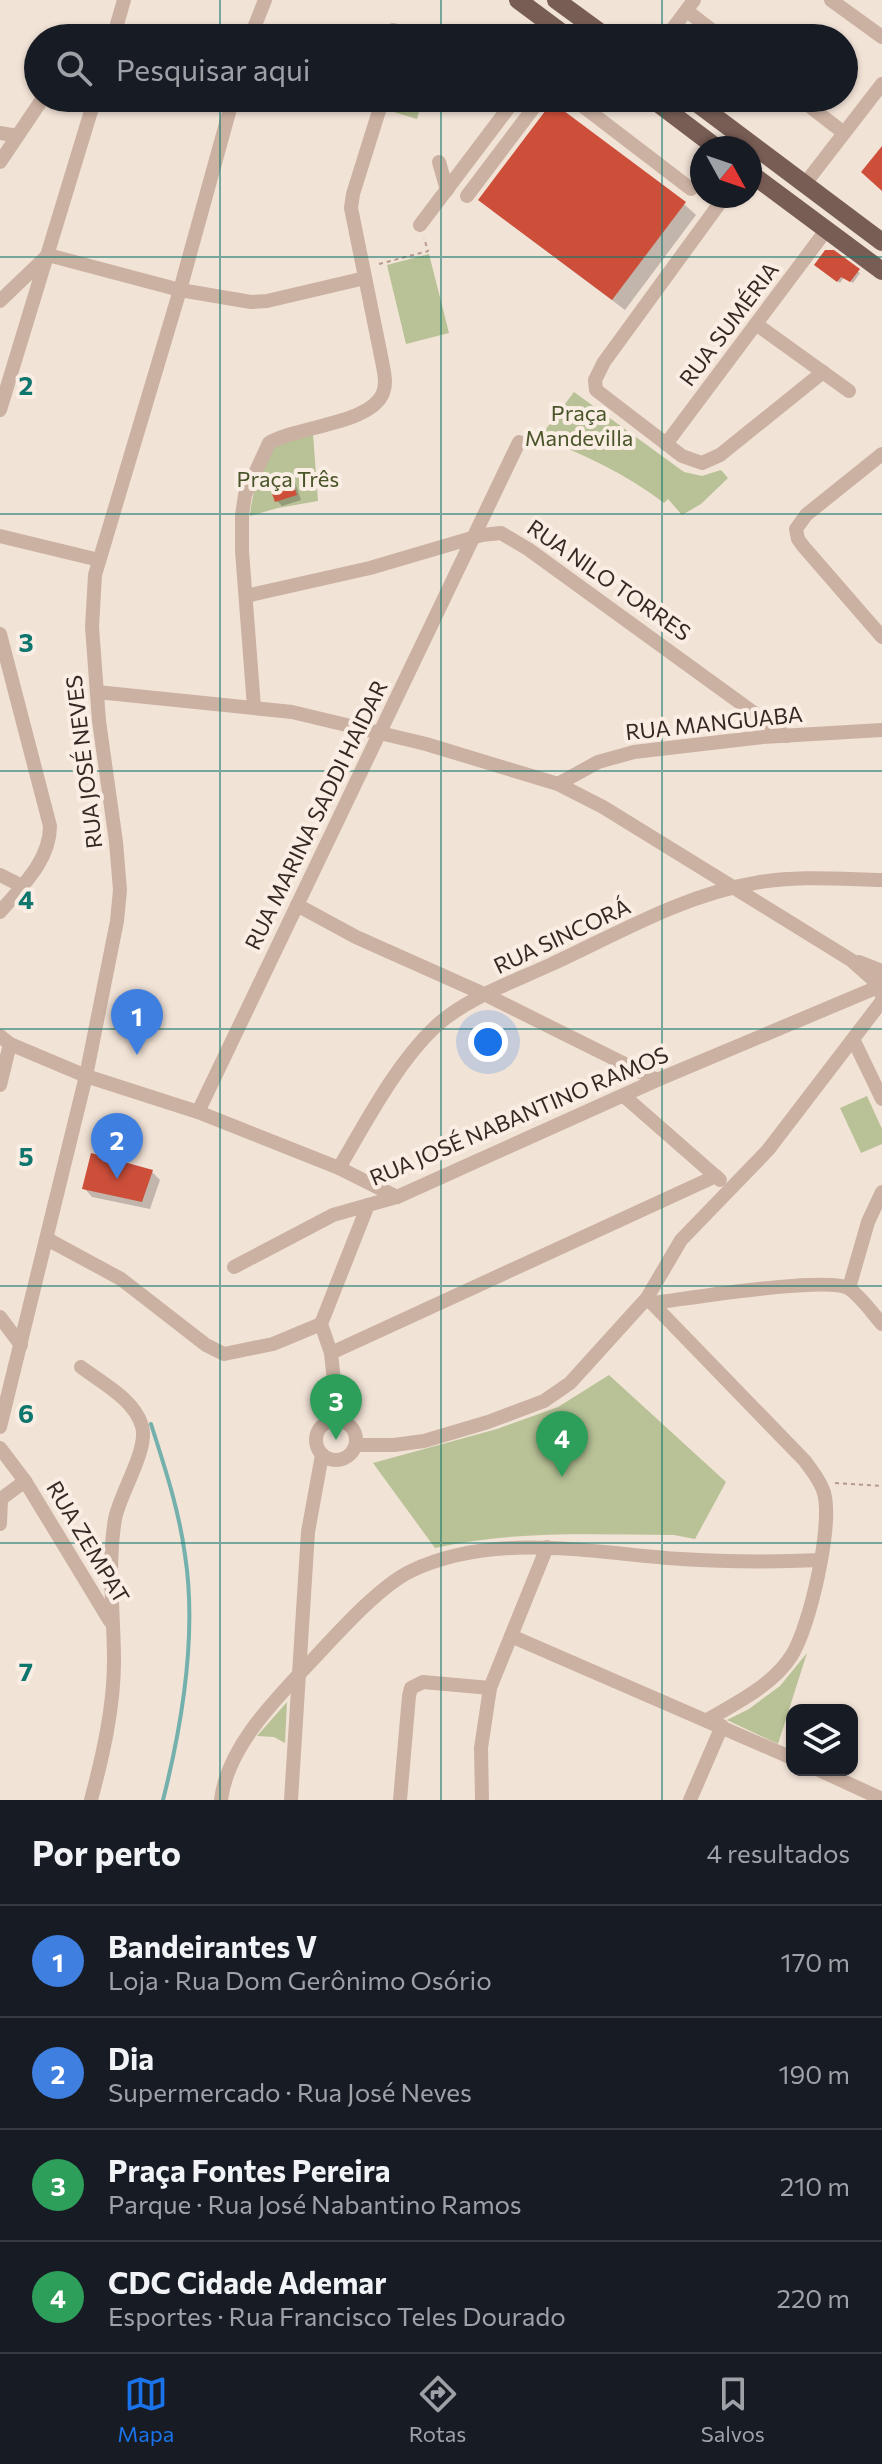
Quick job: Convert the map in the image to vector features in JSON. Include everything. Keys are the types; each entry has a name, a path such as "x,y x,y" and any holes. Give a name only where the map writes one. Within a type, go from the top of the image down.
{"main road":[{"path":"518,0 548,24"},
{"path":"556,0 589,24"},
{"path":"669,112 701,136"},
{"path":"708,112 882,242"},
{"path":"762,182 882,271"}],"street":[{"path":"117,24 124,0"},
{"path":"255,24 264,0"},
{"path":"831,0 882,37"},
{"path":"676,24 690,5 708,24"},
{"path":"804,185 882,84"},
{"path":"0,162 33,112"},
{"path":"0,410 91,112"},
{"name":"RUA JOSÉ NEVES","path":"0,1427 86,1076 117,921 120,890 97,692 91,608 99,560 180,290 229,112"},
{"path":"254,707 242,551 244,500 266,448 275,440 364,411 383,394 385,378 352,214 352,202 379,112"},
{"path":"420,225 506,112"},
{"path":"467,196 530,112"},
{"path":"605,112 690,188"},
{"path":"817,112 844,133"},
{"path":"0,133 17,136"},
{"path":"439,162 447,190"},
{"path":"716,208 604,362 595,380 596,390 692,462 702,463 714,459 823,372"},
{"name":"RUA SUMÉRIA","path":"666,444 827,229"},
{"path":"48,255 180,290 251,302 267,301 364,273"},
{"path":"0,301 48,255"},
{"path":"756,324 849,391"},
{"name":"RUA MARINA SADDI HAIDAR","path":"198,1112 519,442"},
{"path":"882,454 806,515 796,529 803,546 882,637"},
{"name":"RUA NILO TORRES","path":"246,596 370,568 474,537 501,533 511,537 786,736"},
{"path":"0,536 99,560"},
{"path":"0,634 50,826 50,844 46,853 0,912"},
{"path":"97,692 292,712 381,732 558,784 603,807 851,960 881,987 854,1041 768,1150 681,1240 650,1300 570,1383 544,1401 424,1441 356,1445"},
{"name":"RUA MANGUABA","path":"558,784 598,762 634,752 786,736 882,730"},
{"path":"0,875 22,886"},
{"name":"RUA SINCORÁ","path":"339,1168 385,1092 417,1047 452,1013 682,904 732,888 792,879 882,880"},
{"path":"297,905 356,937 486,995 657,1080"},
{"name":"RUA JOSÉ NABANTINO RAMOS","path":"321,1324 368,1205 397,1197 657,1080 851,996 881,987"},
{"path":"865,1024 882,1011"},
{"path":"0,1085 5,1040 86,1076 198,1112 339,1168 397,1197"},
{"path":"854,1041 882,1099"},
{"path":"624,1096 731,1190"},
{"path":"331,1353 716,1176"},
{"path":"849,1288 868,1222 882,1192"},
{"path":"234,1267 333,1215 368,1205"},
{"path":"47,1239 121,1279 206,1345 224,1354 273,1344 321,1324 331,1353 338,1420"},
{"path":"650,1300 818,1284 849,1288 882,1324"},
{"path":"650,1300 805,1461 820,1482 826,1505 820,1560 808,1620 791,1656 773,1677 715,1722 690,1800"},
{"path":"0,1317 21,1345"},
{"path":"81,1367 125,1400 139,1419 144,1435 115,1521 110,1601 114,1664 111,1699 91,1800"},
{"path":"331,1420 345,1421 355,1431 356,1445 353,1452 342,1460 328,1459 322,1455 316,1442 319,1429 331,1420"},
{"name":"RUA ZEMPAT","path":"0,1448 25,1481 113,1625"},
{"path":"291,1800 308,1532 322,1455"},
{"path":"0,1524 1,1499 25,1481"},
{"path":"221,1800 223,1781 230,1762 297,1677 346,1625 409,1572 440,1560 483,1551 547,1547 746,1563 820,1560"},
{"path":"485,1798 481,1748 490,1688 547,1547"},
{"path":"511,1636 786,1755"},
{"path":"400,1800 411,1688 423,1682 490,1688"},
{"path":"832,1776 882,1799"}],"path":[{"path":"364,273 428,251 420,225"},
{"path":"820,1482 882,1486"}],"green space":[{"path":"394,112 419,112 417,119"},
{"path":"429,254 449,333 406,344 387,265"},
{"name":"Praça Mandevilla","path":"574,392 684,472 702,476 721,470 728,478 701,504 682,515 668,499 664,503 604,466 540,437"},
{"name":"Praça Três","path":"313,434 318,501 250,516 257,482 272,450"},
{"path":"867,1096 882,1129 882,1144 861,1153 840,1108"},
{"path":"609,1375 726,1482 695,1539 674,1535 554,1535 494,1538 435,1548 373,1463 497,1429 558,1407"},
{"path":"807,1653 791,1704 786,1704 786,1719 778,1744 727,1720 749,1709 780,1686"},
{"path":"287,1702 285,1743 274,1737 257,1736"}],"building":[{"path":"544,112 565,112 686,202 612,300 478,200"},
{"path":"882,146 882,191 861,172"},
{"path":"825,250 834,250 860,269 850,282 841,277 837,282 814,265"},
{"path":"290,475 297,495 275,502 268,482"},
{"path":"91,1153 153,1170 142,1202 82,1189"}],"waterway":[{"path":"151,1424 179,1522 185,1555 189,1616 186,1679 163,1800"}],"place":[{"name":"Bandeirantes V","path":"137,1055"},
{"name":"Dia","path":"117,1179"},
{"name":"Praça Fontes Pereira","path":"336,1440"},
{"name":"CDC Cidade Ademar","path":"562,1477"}]}
